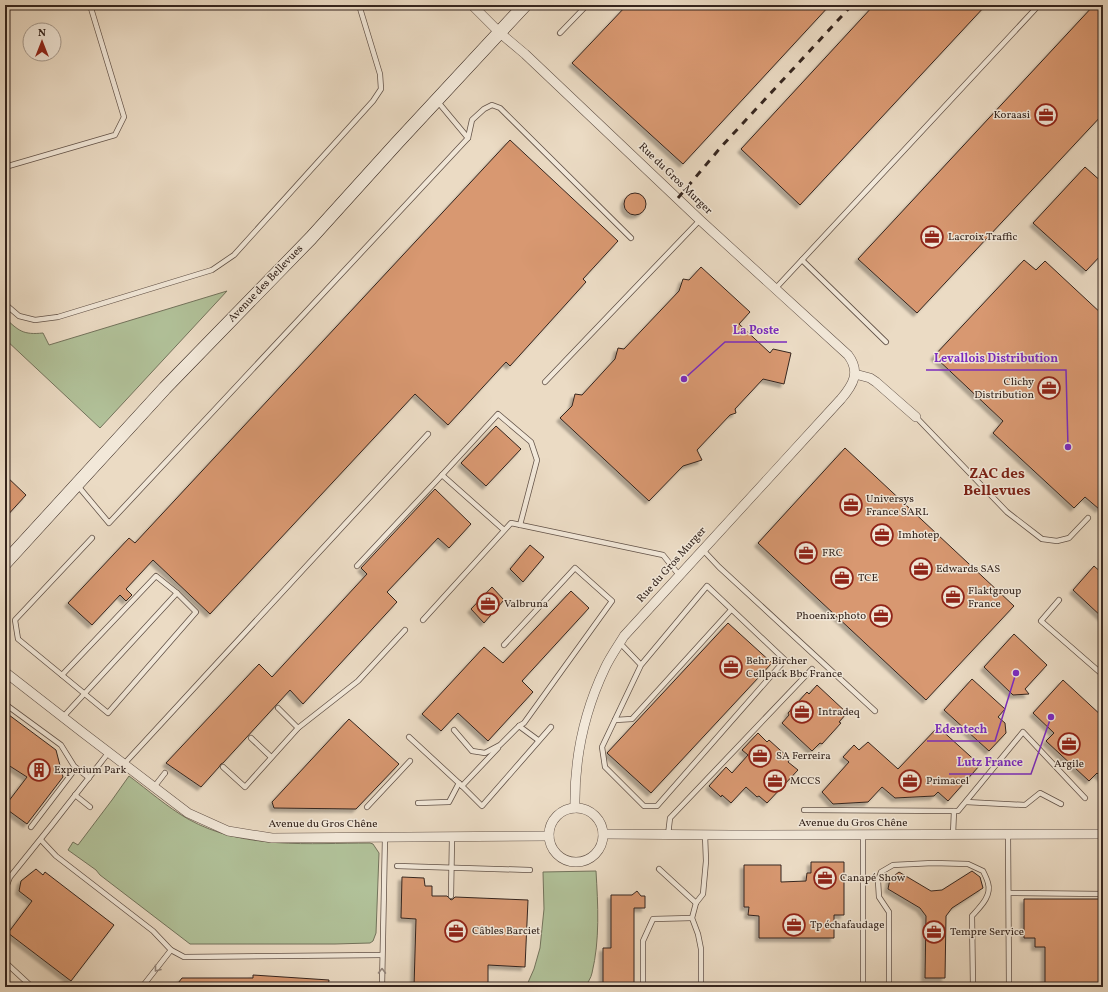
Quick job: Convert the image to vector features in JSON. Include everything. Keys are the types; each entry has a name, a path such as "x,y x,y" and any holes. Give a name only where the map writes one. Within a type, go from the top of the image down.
{"street":[{"name":"Rue du Gros Murger","path":"472,5 700,220 848,356 853,362 855,374 852,384 841,399 624,636 606,666 589,706 576,765 575,808"},
{"name":"Avenue des Bellevues","path":"5,563 165,388 311,238 436,100 525,5"},
{"path":"855,374 870,378 876,382 916,417"},
{"name":"Avenue du Gros Chêne","path":"5,672 188,813 228,831 272,838 549,836"},
{"path":"575,808 585,809 595,815 601,824 603,834 601,846 597,852 587,860 575,862 563,858 553,850 549,836 551,825 558,815 568,809 575,808"},
{"name":"Avenue du Gros Chêne","path":"603,834 1103,834"}],"lane":[{"path":"5,167 115,135 124,116 90,5"},
{"path":"5,304 18,316 35,320 58,317 212,270 234,255 373,101 381,89 380,74 359,5"},
{"path":"560,33 587,5"},
{"path":"775,289 1039,5"},
{"path":"436,100 468,138"},
{"path":"76,484 109,523 468,138 472,120 484,109 492,106 500,108 632,238"},
{"path":"545,382 700,220"},
{"path":"802,260 886,342"},
{"path":"358,566 498,414 531,442 537,460 520,525"},
{"path":"916,417 1007,512 1042,539 1057,541 1069,538 1088,518"},
{"path":"124,764 428,434"},
{"path":"442,475 504,530"},
{"path":"423,620 511,523 663,555 679,575"},
{"path":"62,675 156,576 177,593 196,612 108,712 18,640 15,620 92,538"},
{"path":"703,550 719,567 875,711"},
{"path":"418,803 449,802 461,785 519,726 524,723 612,600 575,568 504,645"},
{"path":"707,586 785,660 657,806 644,806 605,767 602,747 641,665 707,586"},
{"path":"63,717 177,593"},
{"path":"1059,600 1041,621 1103,675"},
{"path":"615,720 632,719 731,610"},
{"path":"223,767 245,787 298,728 358,681 405,630"},
{"path":"620,643 641,665"},
{"path":"668,835 670,818 812,669"},
{"path":"5,704 61,745 74,766 89,778"},
{"path":"278,708 298,728"},
{"path":"519,726 538,740"},
{"path":"409,737 482,806 538,740 551,727"},
{"path":"454,730 472,751 485,753 500,745"},
{"path":"804,810 958,811 1023,732 1085,798"},
{"path":"251,738 271,757"},
{"path":"5,890 10,877 41,840 109,752"},
{"path":"366,807 410,761"},
{"path":"31,827 76,768"},
{"path":"154,787 165,773"},
{"path":"966,802 1025,805 1040,793 1061,804"},
{"path":"76,795 90,807"},
{"path":"953,834 954,811"},
{"path":"1008,834 1009,987"},
{"path":"701,987 701,949 698,934 692,918 696,903 703,894 706,861 704,835"},
{"path":"863,835 863,987"},
{"path":"382,987 385,837"},
{"path":"451,896 452,837"},
{"path":"41,840 56,856 154,931 171,950 184,957 382,955"},
{"path":"889,987 889,912 879,897 878,881 881,872 893,865 933,863 968,864 983,871 989,884 988,895 982,906 972,916 973,987"},
{"path":"397,866 530,870"},
{"path":"659,869 696,903"},
{"path":"1009,893 1103,894"},
{"path":"643,987 643,941 653,919 692,918"},
{"path":"142,987 171,950"},
{"path":"5,962 32,987"}],"green space":[{"path":"227,291 100,428 5,339 5,318 18,329 26,333 43,333 49,345"},
{"path":"129,776 165,804 188,819 209,829 231,836 277,843 373,844 379,853 376,933 373,941 370,943 335,944 190,944 100,875 96,870 68,850 73,842 78,845"},
{"path":"596,871 598,910 595,961 592,975 585,987 526,987 534,969 540,948 544,909 543,872"}],"building":[{"path":"627,5 830,5 683,164 572,63"},
{"path":"874,5 986,5 800,205 741,149"},
{"path":"1094,5 1103,5 1103,114 917,313 858,259"},
{"path":"510,140 618,241 583,279 586,282 510,366 506,362 448,425 415,394 210,614 153,560 126,589 132,595 126,601 120,595 92,625 68,603 129,538 135,543"},
{"path":"1085,167 1103,183 1103,253 1086,271 1033,223"},
{"path":"635,193 643,196 646,204 643,212 635,215 627,212 624,204 627,196"},
{"path":"1024,260 1036,270 1045,261 1103,315 1103,505 1099,509 1085,497 1074,508 993,433 1003,421 934,356"},
{"path":"701,267 750,312 739,324 770,353 773,349 791,353 784,384 763,379 735,409 736,413 730,415 697,450 702,460 683,466 649,501 560,418 572,406 575,394 582,395 615,359 618,348 624,349 679,291 683,279 689,280"},
{"path":"496,426 521,449 486,486 461,463"},
{"path":"845,448 1014,606 926,700 758,543"},
{"path":"5,475 26,495 5,518"},
{"path":"435,489 471,524 449,548 438,538 387,592 397,602 303,704 290,690 201,787 166,763 259,664 272,677 367,574 361,568"},
{"path":"530,545 544,557 523,582 510,569"},
{"path":"1094,566 1103,574 1103,618 1073,590"},
{"path":"492,587 504,600 484,623 471,609"},
{"path":"571,591 589,608 522,681 533,692 488,741 458,713 441,731 422,714 484,647 503,663"},
{"path":"728,623 772,663 651,793 607,753"},
{"path":"1014,634 1047,665 1025,689 1029,694 1013,695 984,667"},
{"path":"972,679 1005,709 998,717 1005,723 1006,733 989,751 944,710"},
{"path":"1063,680 1103,717 1103,779 1097,773 1089,781 1046,741 1054,733 1033,713"},
{"path":"817,685 847,713 839,722 841,723 822,744 820,743 812,751 782,723 789,715 788,713 807,692 809,694"},
{"name":"Experium Park","path":"5,712 56,750 63,777 27,824 5,808 27,777 5,763"},
{"path":"349,719 399,764 356,809 274,808 272,802"},
{"path":"938,727 980,765 948,801 938,792 934,796 895,798 882,787 868,802 833,804 822,792 849,762 843,757 854,745 859,750 868,742 898,769"},
{"path":"758,733 767,742 769,740 790,759 788,762 798,770 767,803 759,796 757,797 746,787 731,803 722,795 721,797 709,786 726,767 732,773 748,755 742,750"},
{"path":"811,862 844,862 844,915 834,915 834,938 759,938 759,916 748,915 749,907 744,907 744,865 781,865 781,882 806,881 807,873 811,873"},
{"path":"36,869 43,875 45,872 114,925 71,981 8,933 32,901 19,891 21,881"},
{"path":"972,871 980,877 983,888 952,908 946,916 945,978 925,978 926,916 920,908 888,889 890,879 899,872 931,891 942,890"},
{"path":"402,877 424,878 425,886 432,886 432,896 447,896 451,900 455,897 528,900 525,967 488,965 488,987 414,987 416,919 401,918"},
{"path":"637,891 641,896 645,896 645,908 634,908 634,987 603,987 603,948 611,948 611,895 632,895"},
{"path":"1024,899 1103,899 1103,987 1045,987 1045,947 1035,947 1035,938 1024,938"},
{"path":"253,975 329,980 328,987 175,987 182,978 253,978"}],"railway":[{"path":"678,198 721,147 852,5"}],"place":[{"name":"Koraasi","path":"1046,115"},
{"name":"Lacroix Traffic","path":"932,237"},
{"name":"La Poste","path":"684,379"},
{"name":"Clichy Distribution","path":"1049,388"},
{"name":"Levallois Distribution","path":"1068,447"},
{"name":"Universys France SARL","path":"851,505"},
{"name":"Imhotep","path":"882,535"},
{"name":"FRC","path":"806,553"},
{"name":"Edwards SAS","path":"921,569"},
{"name":"TCE","path":"842,578"},
{"name":"Flaktgroup France","path":"953,597"},
{"name":"Valbruna","path":"488,604"},
{"name":"Phoenix photo","path":"881,616"},
{"name":"Behr Bircher Cellpack Bbc France","path":"731,667"},
{"name":"Edentech","path":"1016,673"},
{"name":"Intradeq","path":"802,712"},
{"name":"Lutz France","path":"1051,717"},
{"name":"Argile","path":"1069,744"},
{"name":"SA Ferreira","path":"760,756"},
{"name":"Experium Park","path":"39,770"},
{"name":"MCCS","path":"775,781"},
{"name":"Primacel","path":"910,781"},
{"name":"Canapé Show","path":"825,878"},
{"name":"Tp échafaudage","path":"794,925"},
{"name":"Câbles Barciet","path":"456,931"},
{"name":"Tempre Service","path":"934,932"}],"district":[{"name":"ZAC des Bellevues","path":"997,482"}]}
